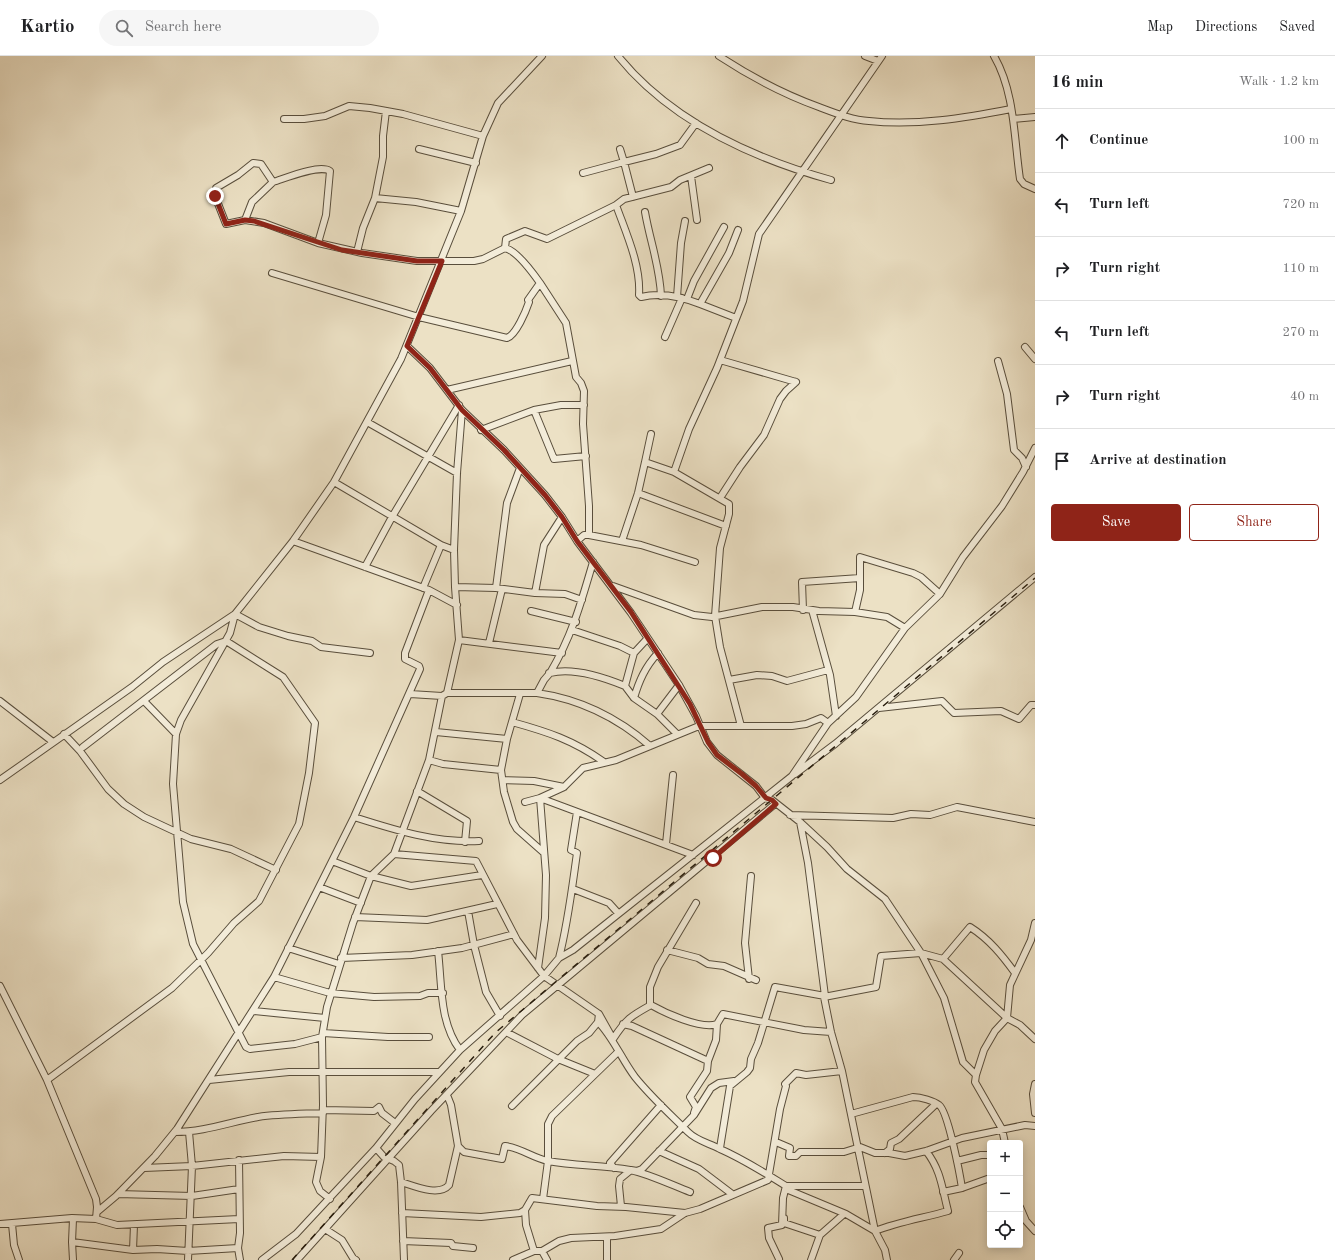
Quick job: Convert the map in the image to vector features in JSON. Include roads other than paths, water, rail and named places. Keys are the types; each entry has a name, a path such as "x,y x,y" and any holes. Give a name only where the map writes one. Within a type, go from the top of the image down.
{"street":[{"path":"0,780 132,687 163,662 235,614 293,541 334,482 407,346 461,211 483,136 498,103 542,56"},
{"path":"618,56 652,91 696,123 710,131 801,171 831,180"},
{"path":"719,56 746,74 775,89 840,115 869,122 894,122 969,117 1011,109"},
{"path":"674,472 689,429 720,360 743,301 758,236 801,171 880,58 865,56"},
{"path":"994,56 1002,73 1011,109 1020,179 1024,184 1035,189"},
{"path":"284,119 304,119 325,116 349,106 403,114 483,136"},
{"path":"357,252 375,198 383,157 383,136 386,111"},
{"path":"1013,119 1035,116"},
{"path":"583,173 656,154 680,145 696,123"},
{"path":"419,149 476,163"},
{"path":"620,149 633,197"},
{"path":"273,182 261,164 253,162 238,175 216,188 215,196 224,221 230,224 245,220 264,223 318,243 357,252 417,261 474,261 483,259 505,248 510,249 525,264 540,283 566,323 576,377 584,390 583,424 590,506 589,535"},
{"path":"245,220 252,202 273,182 325,168 330,170 326,214 318,243"},
{"path":"505,248 506,239 525,231 548,239 616,205 624,199 671,187 709,168"},
{"path":"691,176 697,220"},
{"path":"375,198 416,202 461,211"},
{"path":"616,205 633,254 638,277 638,295 641,298 661,296 682,298 736,318"},
{"path":"645,212 648,233 659,269 661,296"},
{"path":"682,298 681,243 685,221"},
{"path":"665,337 682,298 724,227"},
{"path":"700,304 729,253 738,230"},
{"path":"272,273 419,317 507,338 512,336 526,311 529,302 528,300 540,283"},
{"path":"407,346 430,368 460,407 481,430 504,450 562,517 577,541 631,612 647,639 658,653 679,686 696,716 699,726 717,755 747,778 766,798 772,800 800,822 847,869 885,899 921,953 944,998 963,1062 976,1075"},
{"path":"1024,347 1035,359"},
{"path":"720,360 796,382 783,395 764,435 720,498"},
{"path":"447,390 572,361"},
{"path":"998,361 1007,394 1014,450 1022,458 1026,467"},
{"path":"481,430 534,410 561,405 584,405"},
{"path":"365,567 427,456 460,407"},
{"path":"330,1198 322,1194 317,1187 321,1157 323,1112 323,1035 330,993 355,917 371,876 394,854 429,760 444,695 459,640 457,605 454,587 454,550 460,407"},
{"path":"534,410 554,459 586,456"},
{"path":"367,422 457,472"},
{"path":"622,541 638,493 651,434"},
{"path":"786,781 795,771 828,723 856,697 905,628 940,594 963,557 1002,506 1026,467 1035,448"},
{"path":"645,462 674,472 729,504 729,514 720,548 715,616 720,647 741,726"},
{"path":"489,643 499,589 507,503 520,468"},
{"path":"334,482 441,545 454,550"},
{"path":"638,493 726,526"},
{"path":"534,593 544,545 562,517"},
{"path":"577,541 584,535 589,535 622,541 696,562"},
{"path":"293,541 426,589 457,605"},
{"path":"97,1212 104,1208 144,1168 175,1132 274,977 354,817 420,669 419,666 405,659 405,653 441,545"},
{"path":"855,612 860,590 860,557 913,573 921,577 940,594"},
{"path":"537,693 562,653 576,622 593,562"},
{"path":"262,1260 296,1234 330,1198 376,1148 395,1123 460,1050 544,976 559,958 693,856 786,781 835,744 1035,577"},
{"path":"803,610 802,582 860,578"},
{"path":"612,586 694,615 715,616 762,607 780,606 803,610 855,612 887,617 905,628"},
{"path":"454,587 565,594 582,600"},
{"path":"812,610 828,670 836,716"},
{"path":"531,611 576,622"},
{"path":"235,614 230,633 180,720 176,734 173,784 177,833 184,908 195,949 230,1012 246,1047 250,1049 295,1044 323,1035 429,1037"},
{"path":"235,614 259,627 288,636 312,641 321,647 370,653"},
{"path":"572,630 620,646 634,653"},
{"path":"625,686 634,653 647,639"},
{"path":"459,640 562,653"},
{"path":"83,747 217,644 226,641"},
{"path":"47,1080 172,988 201,960 234,923 259,901 298,824 310,773 316,723 283,677 226,641"},
{"path":"634,698 640,678 649,663 658,653"},
{"path":"550,673 562,670 574,672 613,681 625,686 634,698 657,714 677,734"},
{"path":"729,680 757,675 772,676 787,681 828,670"},
{"path":"657,714 679,686"},
{"path":"410,694 444,695 537,693 555,696 572,701 611,717 636,733 650,746"},
{"path":"520,694 507,739 501,770 502,780 513,822 517,829 543,852"},
{"path":"0,701 53,742"},
{"path":"144,701 176,734"},
{"path":"879,708 942,701 954,713 1001,711 1019,719 1031,705 1035,705"},
{"path":"525,802 540,798 564,787 583,768 616,760 699,726 792,726 806,724 821,718 828,723"},
{"path":"512,722 566,739 580,746 604,762"},
{"path":"436,732 507,739"},
{"path":"64,734 80,751 108,789 124,804 156,824 205,844 231,849 276,870"},
{"path":"429,760 443,764 501,770"},
{"path":"666,844 673,774"},
{"path":"502,780 534,781 564,787"},
{"path":"417,791 467,821 465,842"},
{"path":"540,798 666,844 693,856"},
{"path":"538,968 545,918 546,875 543,852 540,798"},
{"path":"298,1260 389,1158 522,1015 559,986 776,804"},
{"path":"790,815 893,818 911,814 930,814 957,808 1035,822"},
{"path":"559,958 566,932 573,889 577,853 571,850 577,812"},
{"path":"354,817 402,833 465,842 479,841"},
{"path":"800,822 808,863 824,997 831,1032 842,1071 875,1231 886,1250 887,1260"},
{"path":"394,854 476,861 497,904 514,934 544,976 599,1014 614,1039 623,1024 631,1016 651,1005"},
{"path":"332,861 371,876 411,886 482,874"},
{"path":"667,950 698,958 714,965 724,966 752,980 745,943 751,876"},
{"path":"319,887 361,903"},
{"path":"573,889 609,903 618,914"},
{"path":"651,1005 650,987 667,950 696,903"},
{"path":"355,917 427,920 497,904"},
{"path":"468,911 474,945 486,992 500,1016"},
{"path":"1004,1140 1002,1129 975,1082 984,1050 994,1031 1007,1018 1010,985 1031,940 1035,923"},
{"path":"943,959 970,927 982,934 1000,952 1015,973"},
{"path":"288,948 340,961 412,955 438,951 474,945 514,934"},
{"path":"438,951 446,1023 453,1040 460,1050"},
{"path":"720,1148 730,1086 734,1081 748,1072 750,1068 751,1059 758,1043 775,987 824,997 876,987 881,956 921,953 943,959 1007,1018 1020,1025 1035,1039"},
{"path":"274,977 330,993 390,997 420,996 443,992"},
{"path":"0,986 47,1080 96,1199 96,1219"},
{"path":"651,1005 690,1022 711,1025 717,1024"},
{"path":"253,1011 325,1018"},
{"path":"512,1106 558,1059 577,1041 589,1033 598,1022 599,1014"},
{"path":"694,1115 696,1107 690,1097 706,1071 716,1040 717,1024 723,1014 804,1030 831,1032"},
{"path":"598,1022 604,1028 635,1077 660,1105 696,1138 720,1148 770,1176 786,1188 844,1214 875,1231"},
{"path":"623,1024 632,1026 708,1061"},
{"path":"506,1032 558,1059 595,1074"},
{"path":"543,1199 548,1161 548,1127 552,1116 618,1052"},
{"path":"513,1260 534,1251 542,1250 559,1241 571,1238 607,1237 661,1229 685,1213 700,1209 732,1194 768,1180 770,1176 785,1084 796,1073 806,1075 842,1071"},
{"path":"209,1080 289,1072 439,1072"},
{"path":"458,1146 464,1152 502,1158 506,1146 514,1147 548,1161 580,1166 631,1170 642,1169 682,1125 694,1115 711,1088 719,1083 734,1081"},
{"path":"1035,1084 1033,1094 1035,1113"},
{"path":"401,1182 436,1191 447,1187 458,1146 451,1105 447,1095"},
{"path":"851,1114 913,1097 919,1097 939,1104 944,1112 958,1161 962,1188"},
{"path":"885,1153 890,1149 890,1143 899,1139 936,1104"},
{"path":"614,1168 610,1163 660,1105"},
{"path":"175,1132 189,1132 257,1117 285,1114 374,1110 379,1107 382,1113 395,1123"},
{"path":"776,1142 790,1148 789,1156 796,1156 800,1152 810,1151 844,1152 858,1147 875,1153 905,1156 926,1151 952,1141 1002,1129 1025,1125 1035,1126"},
{"path":"188,1260 188,1223 192,1196 192,1166 189,1132"},
{"path":"376,1148 384,1157 389,1158 399,1165 404,1260"},
{"path":"659,1151 699,1169 732,1194"},
{"path":"875,1231 889,1225 948,1211 935,1162 926,1151"},
{"path":"958,1161 980,1155 987,1155"},
{"path":"144,1168 192,1166 284,1156 321,1157"},
{"path":"238,1160 240,1220 238,1248 240,1260"},
{"path":"631,1170 690,1192"},
{"path":"621,1206 619,1180 631,1170"},
{"path":"943,1192 962,1188 987,1179"},
{"path":"786,1188 865,1186"},
{"path":"786,1188 784,1223 820,1235"},
{"path":"780,1260 769,1238 768,1228 782,1225 783,1198 786,1188"},
{"path":"118,1194 192,1196 239,1190"},
{"path":"534,1251 526,1225 525,1210 532,1198 597,1206 621,1206 685,1213"},
{"path":"402,1213 481,1218 525,1210"},
{"path":"1022,1212 1026,1221 1035,1230"},
{"path":"811,1260 820,1235 844,1214"},
{"path":"0,1224 73,1219 96,1219 117,1225 240,1220"},
{"path":"73,1219 73,1260"},
{"path":"12,1224 14,1245 19,1260"},
{"path":"133,1250 134,1224"},
{"path":"325,1229 342,1240 353,1258 356,1260"},
{"path":"607,1237 607,1260"},
{"path":"403,1241 451,1243 453,1246 457,1247 473,1248"},
{"path":"72,1242 133,1250 157,1249 188,1251 238,1248"},
{"path":"542,1250 547,1260"},
{"path":"954,1260 959,1253"}],"railway":[{"path":"292,1260 495,1033 1035,578"}]}
